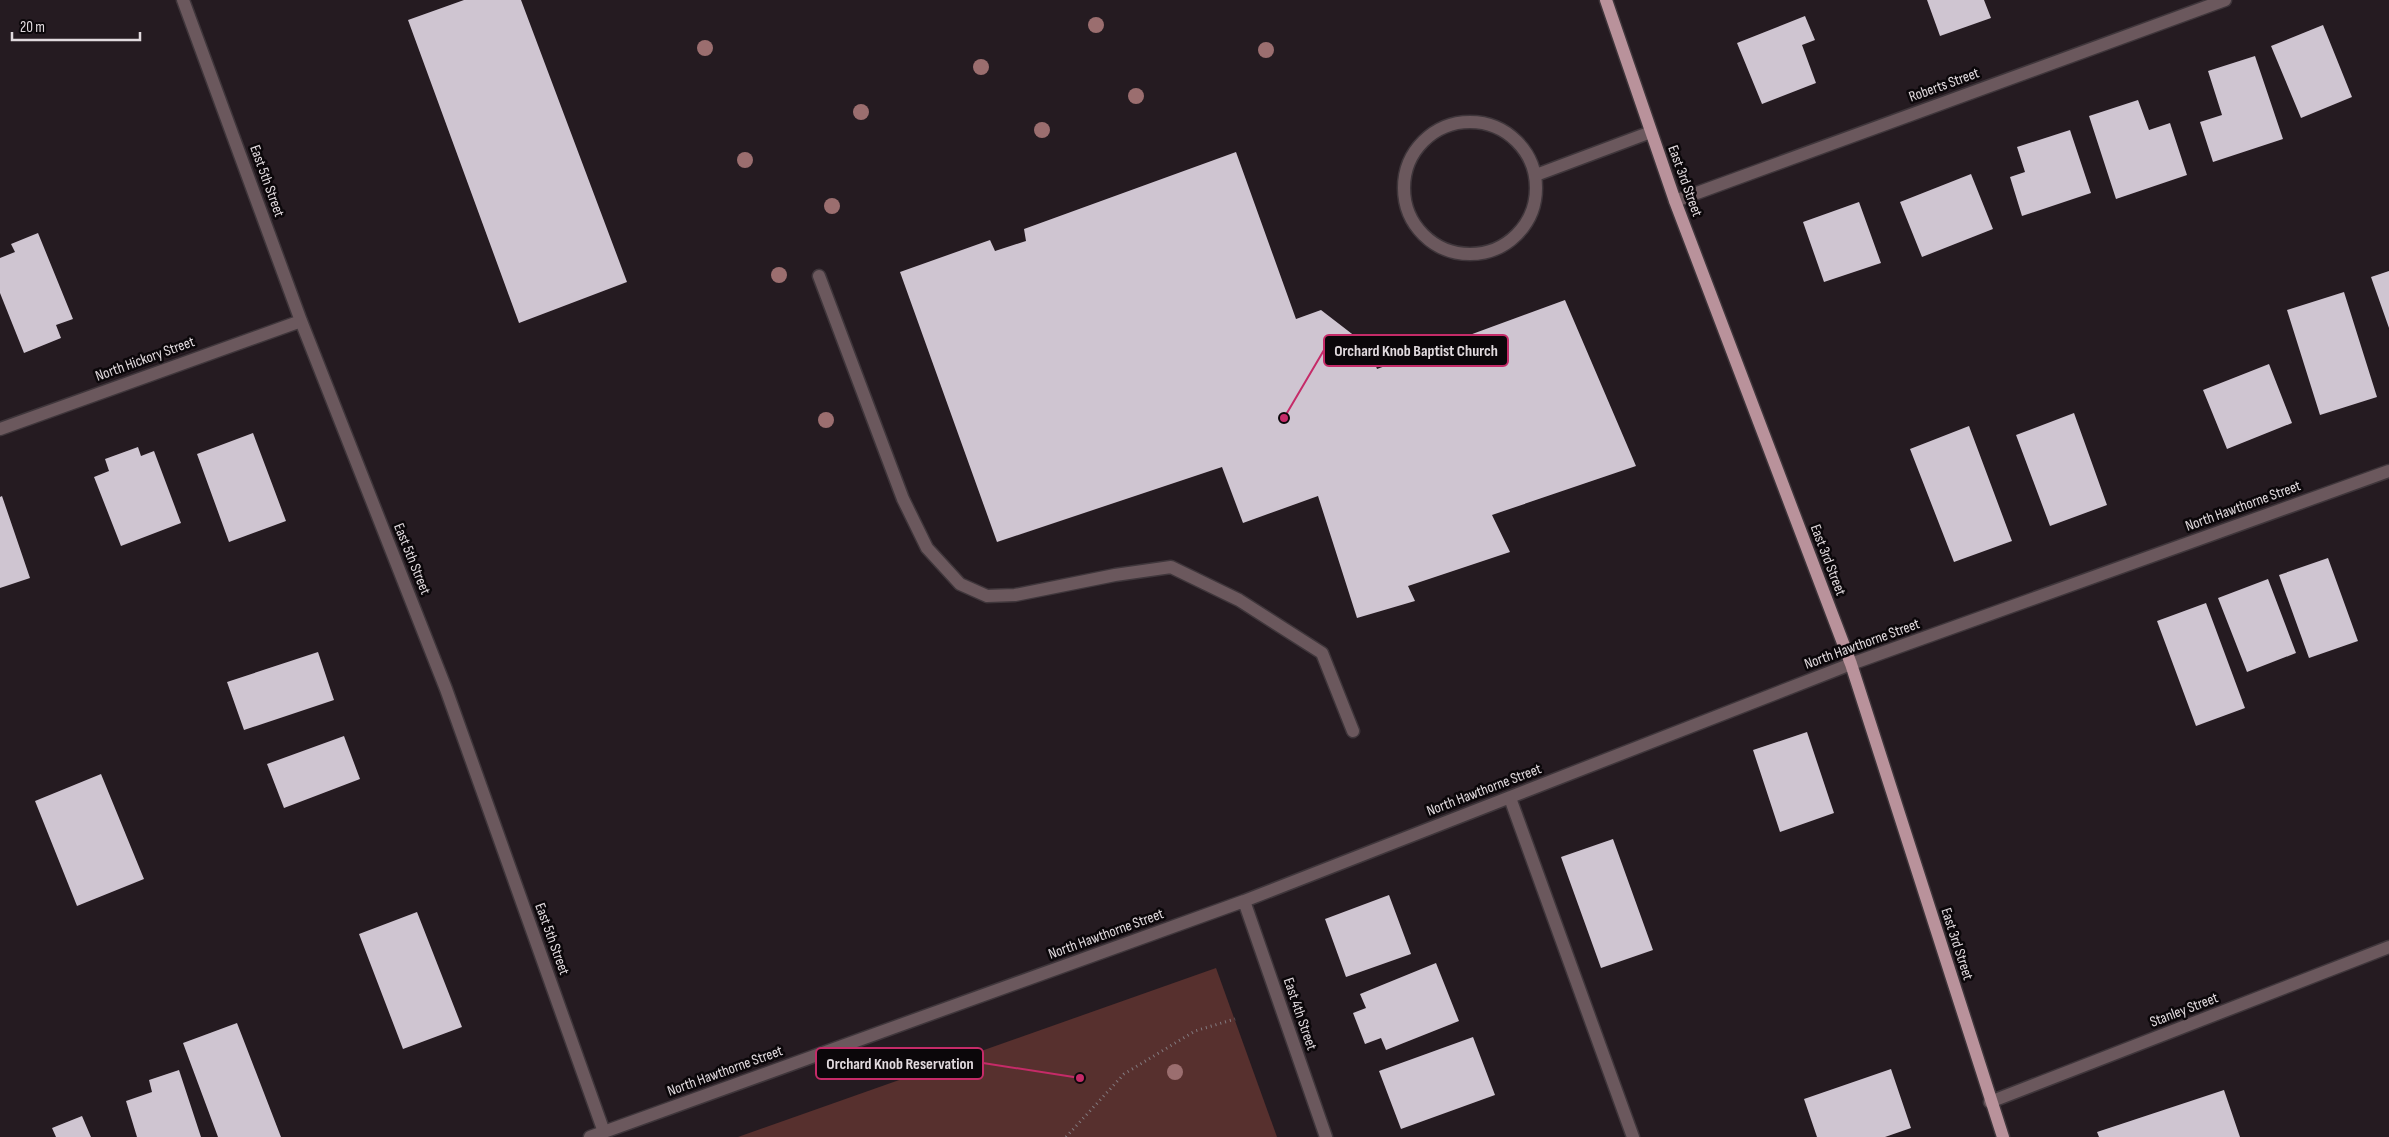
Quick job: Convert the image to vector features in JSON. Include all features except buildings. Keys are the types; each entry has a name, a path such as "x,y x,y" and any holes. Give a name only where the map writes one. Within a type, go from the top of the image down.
{"main road":[{"name":"East 3rd Street","path":"1606,0 1675,202 1850,664 1990,1102 2003,1137"}],"street":[{"name":"East 5th Street","path":"183,0 301,321 446,689 604,1132"},
{"name":"Roberts Street","path":"1675,202 2225,0"},
{"path":"1456,123 1482,123 1507,133 1525,151 1536,175 1536,200 1526,225 1508,244 1484,254 1458,254 1434,244 1415,226 1405,202 1405,176 1414,152 1433,133 1456,123"},
{"path":"1536,175 1651,132"},
{"path":"819,276 903,500 927,548 960,584 987,596 1015,596 1115,575 1171,567 1239,600 1322,653 1353,731"},
{"name":"North Hickory Street","path":"0,428 301,321"},
{"name":"North Hawthorne Street","path":"590,1137 1244,901 1850,664 2389,471"},
{"path":"1510,798 1633,1137"},
{"name":"East 4th Street","path":"1244,901 1326,1137"},
{"name":"Stanley Street","path":"1990,1102 2389,947"}],"path":[{"path":"1066,1137 1124,1074 1194,1030 1234,1019"}],"shaded area":[{"path":"1216,968 1277,1137 738,1137"}],"place":[{"name":"Orchard Knob Baptist Church","path":"1284,418"},
{"name":"Orchard Knob Reservation","path":"1080,1078"}]}
